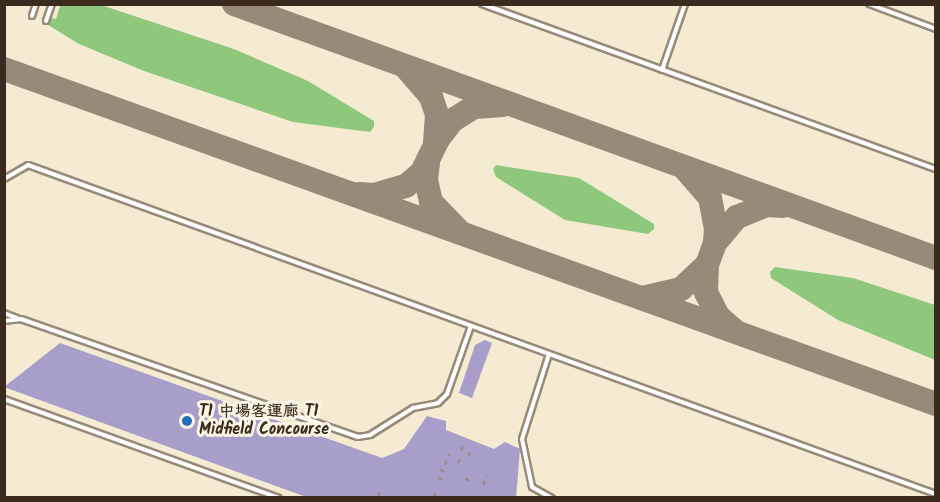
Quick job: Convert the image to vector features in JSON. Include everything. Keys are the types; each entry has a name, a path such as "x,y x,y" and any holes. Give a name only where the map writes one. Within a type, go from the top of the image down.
{"lane":[{"path":"32,16 36,4"},
{"path":"46,21 52,4"},
{"path":"482,4 936,169"},
{"path":"662,70 685,4"},
{"path":"869,4 936,28"},
{"path":"4,180 28,165 936,494"},
{"path":"4,313 358,437 370,435 413,408 438,403 447,394 471,326"},
{"path":"4,321 21,319"},
{"path":"549,354 522,439 532,487 552,498"},
{"path":"4,399 279,498"}],"path":[{"path":"461,451 463,444"},
{"path":"468,456 470,452"},
{"path":"445,465 449,455"},
{"path":"458,463 460,458"},
{"path":"440,470 446,472"},
{"path":"483,485 487,476"},
{"path":"438,478 442,480"},
{"path":"465,479 471,481"},
{"path":"379,497 380,490"},
{"path":"434,498 436,491"}],"green space":[{"path":"57,5 101,5 234,49 308,81 374,121 374,127 370,132 293,122 144,71 79,44 48,25 51,18 56,19 60,6"},
{"path":"496,165 579,178 654,224 654,229 648,234 565,220 496,177 493,169"},
{"path":"775,267 853,278 935,305 935,360 838,320 771,278 770,272"}],"building":[{"path":"485,340 492,343 472,398 459,393 475,345"},
{"name":"T1 中場客運廊 T1 Midfield Concourse","path":"60,343 382,458 404,449 427,416 446,421 446,430 494,449 505,442 520,449 516,498 309,498 4,387"}],"taxiway":[{"path":"234,4 936,258"},
{"path":"4,69 936,404"},
{"path":"407,69 431,97 437,114 435,144"},
{"path":"359,194 374,195 406,186 422,172 438,139 453,120 474,107 503,105"},
{"path":"428,163 426,180 431,202 458,230"},
{"path":"685,169 710,198 716,228 715,243"},
{"path":"734,330 718,316 706,292 707,265 715,243 737,217 767,205 783,206"},
{"path":"642,298 681,289 707,265"}],"place":[{"name":"T1 中場客運廊 T1 Midfield Concourse","path":"187,421"}]}
